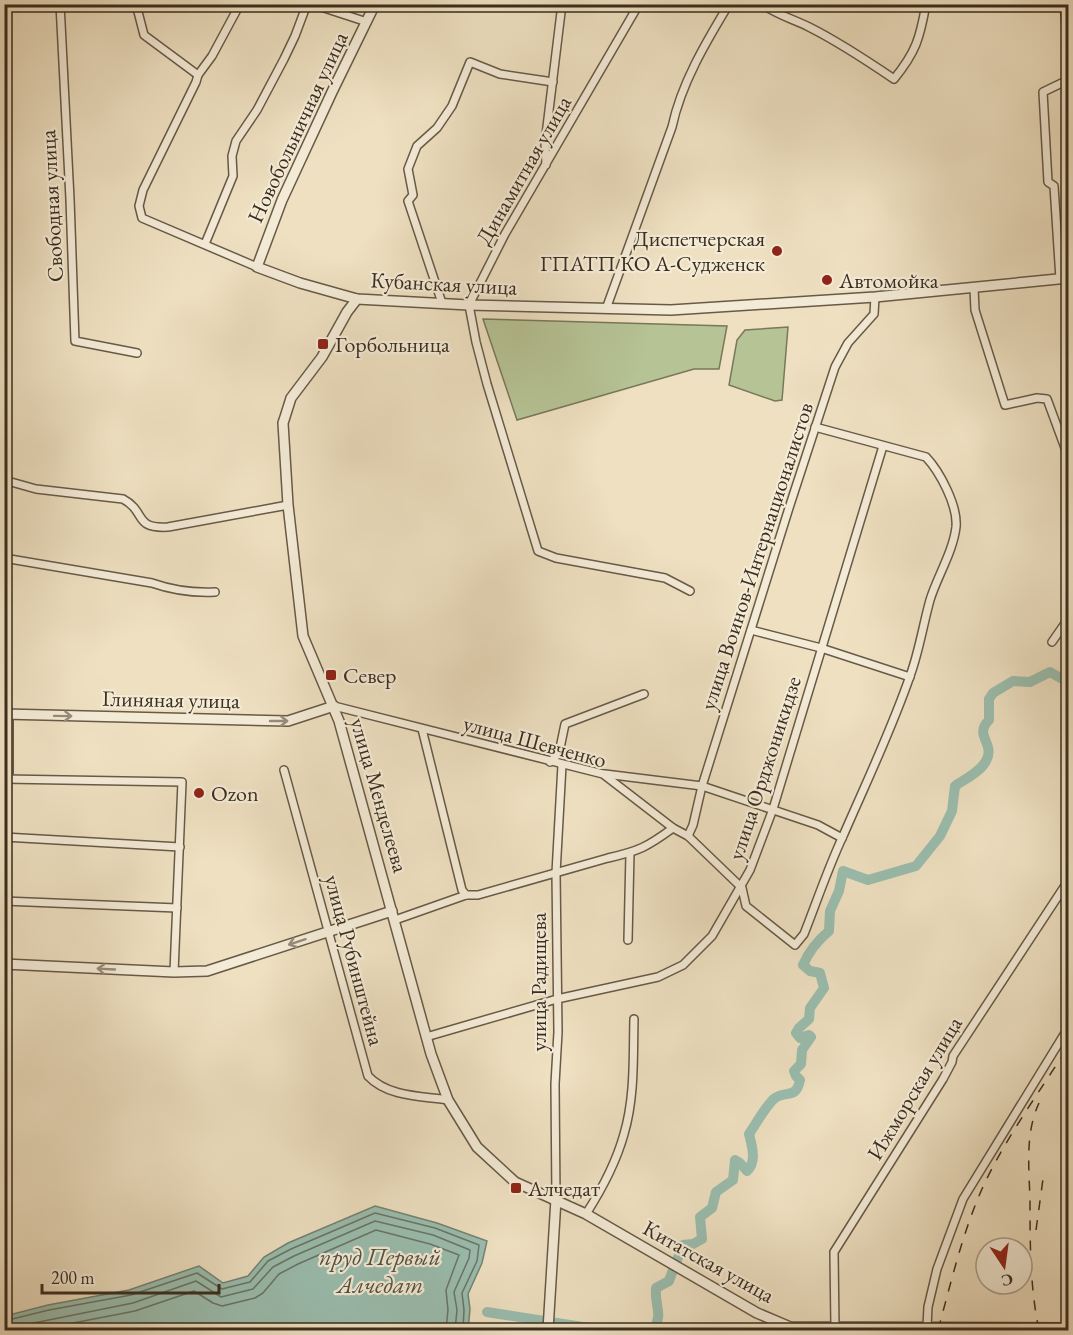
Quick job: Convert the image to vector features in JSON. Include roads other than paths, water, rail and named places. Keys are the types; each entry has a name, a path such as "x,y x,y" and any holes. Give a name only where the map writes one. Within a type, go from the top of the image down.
{"street":[{"name":"Свободная улица","path":"60,4 75,341 137,353"},
{"path":"136,4 144,35 198,75"},
{"path":"240,4 212,56 198,75 143,190 139,206 142,218 257,267"},
{"path":"205,244 233,176 232,156 236,141 257,110 296,36 306,4"},
{"path":"312,4 367,22"},
{"name":"Новобольничная улица","path":"257,267 282,200 375,4"},
{"path":"546,165 545,142 562,4"},
{"name":"Динамитная улица","path":"469,305 505,234 639,4"},
{"path":"606,309 672,127 675,110 686,84 729,4"},
{"path":"762,4 775,13 797,20 853,50 894,79 911,58 927,4"},
{"path":"1064,4 1068,46"},
{"path":"441,303 408,201 413,195 408,169 417,146 437,128 452,106 470,62 500,74 553,82"},
{"path":"1064,279 1054,186 1048,182 1043,92 1068,80"},
{"name":"Кубанская улица","path":"257,267 300,283 357,299 469,305 671,310 875,297 1064,279"},
{"path":"974,288 975,310 1005,405 1037,398 1047,399 1068,456"},
{"name":"улица Воинов-Интернационалистов","path":"688,836 815,427 836,367 848,343 874,314 875,297"},
{"name":"улица Менделеева","path":"357,299 347,312 322,357 291,398 283,423 288,505 303,636 334,705 426,1037 448,1100 477,1147 514,1182 556,1199"},
{"path":"469,305 476,342 538,551 556,558 665,578 690,591"},
{"path":"603,774 702,786 818,825 842,838 876,764 910,677 936,582 956,526 947,491 936,468 926,457 815,427"},
{"name":"улица Орджоникидзе","path":"426,1037 557,999 658,977 683,964 712,936 742,888 773,809 883,446"},
{"path":"4,480 36,489 123,499 132,504 143,522 152,528 288,505"},
{"path":"4,558 165,587 215,592"},
{"path":"1052,642 1068,619"},
{"path":"751,630 821,648 910,677"},
{"path":"550,762 559,753 565,724 644,694"},
{"name":"Глиняная улица","path":"7,714 288,721 334,705"},
{"name":"улица Шевченко","path":"334,705 603,774 673,828 688,836 742,888 746,906 795,945 804,934 842,838"},
{"path":"7,714 7,779 182,782 174,972"},
{"path":"422,729 462,890 466,895"},
{"name":"улица Радищева","path":"556,1199 556,873 562,765"},
{"name":"улица Рубинштейна","path":"284,770 368,1076 377,1085 393,1092 448,1100"},
{"path":"4,964 174,972 207,971 329,932 466,895 478,895 630,853 646,848 673,828"},
{"path":"4,837 180,847"},
{"path":"628,940 630,853"},
{"name":"Ижморская улица","path":"835,1328 834,1252 943,1079 952,1056 1068,881"},
{"path":"4,901 177,908"},
{"path":"586,1214 606,1181 624,1134 632,1092 634,1019"},
{"path":"927,1327 928,1307 937,1269 946,1239 963,1199 1068,1028"},
{"path":"548,1330 556,1199"},
{"name":"Китатская улица","path":"556,1199 757,1313 790,1327 1068,1328"}],"water":[{"name":"пруд Первый Алчедат","path":"375,1206 437,1223 487,1241 482,1263 468,1294 470,1309 468,1330 5,1330 5,1316 48,1305 129,1290 199,1266 223,1283 248,1276 264,1257 288,1243"}],"waterway":[{"path":"677,1260 683,1245 693,1244 702,1239 700,1217 712,1208 716,1192 733,1180 735,1160 747,1171 750,1167 753,1154 749,1134 765,1110 775,1098 793,1092 798,1086 800,1080 794,1071 801,1064 802,1050 811,1037 809,1035 800,1038 796,1033 809,1019 810,1008 824,988 820,973 810,971 803,965 814,947 829,931 830,911 839,891 843,871 868,880 916,866 940,836 952,811 955,786 976,772 986,761 988,749 983,731 989,720 989,699 993,693 1013,681 1030,682 1050,672 1064,680 1068,678"},
{"path":"653,1330 658,1319 656,1288 669,1281 673,1270"},
{"name":"Алчедат","path":"487,1312 602,1330"}],"railway":[{"path":"938,1330 963,1241 982,1189 1011,1135 1068,1047"},
{"path":"1039,1103 1030,1138 1029,1163 1031,1265 1039,1330"},
{"path":"1036,1230 1043,1179"}],"place":[{"name":"Диспетчерская ГПАТП КО А-Судженск","path":"777,251"},
{"name":"Автомойка","path":"827,280"},
{"name":"Горбольница","path":"323,344"},
{"name":"Север","path":"331,675"},
{"name":"Ozon","path":"199,793"},
{"name":"Алчедат","path":"516,1188"}]}
